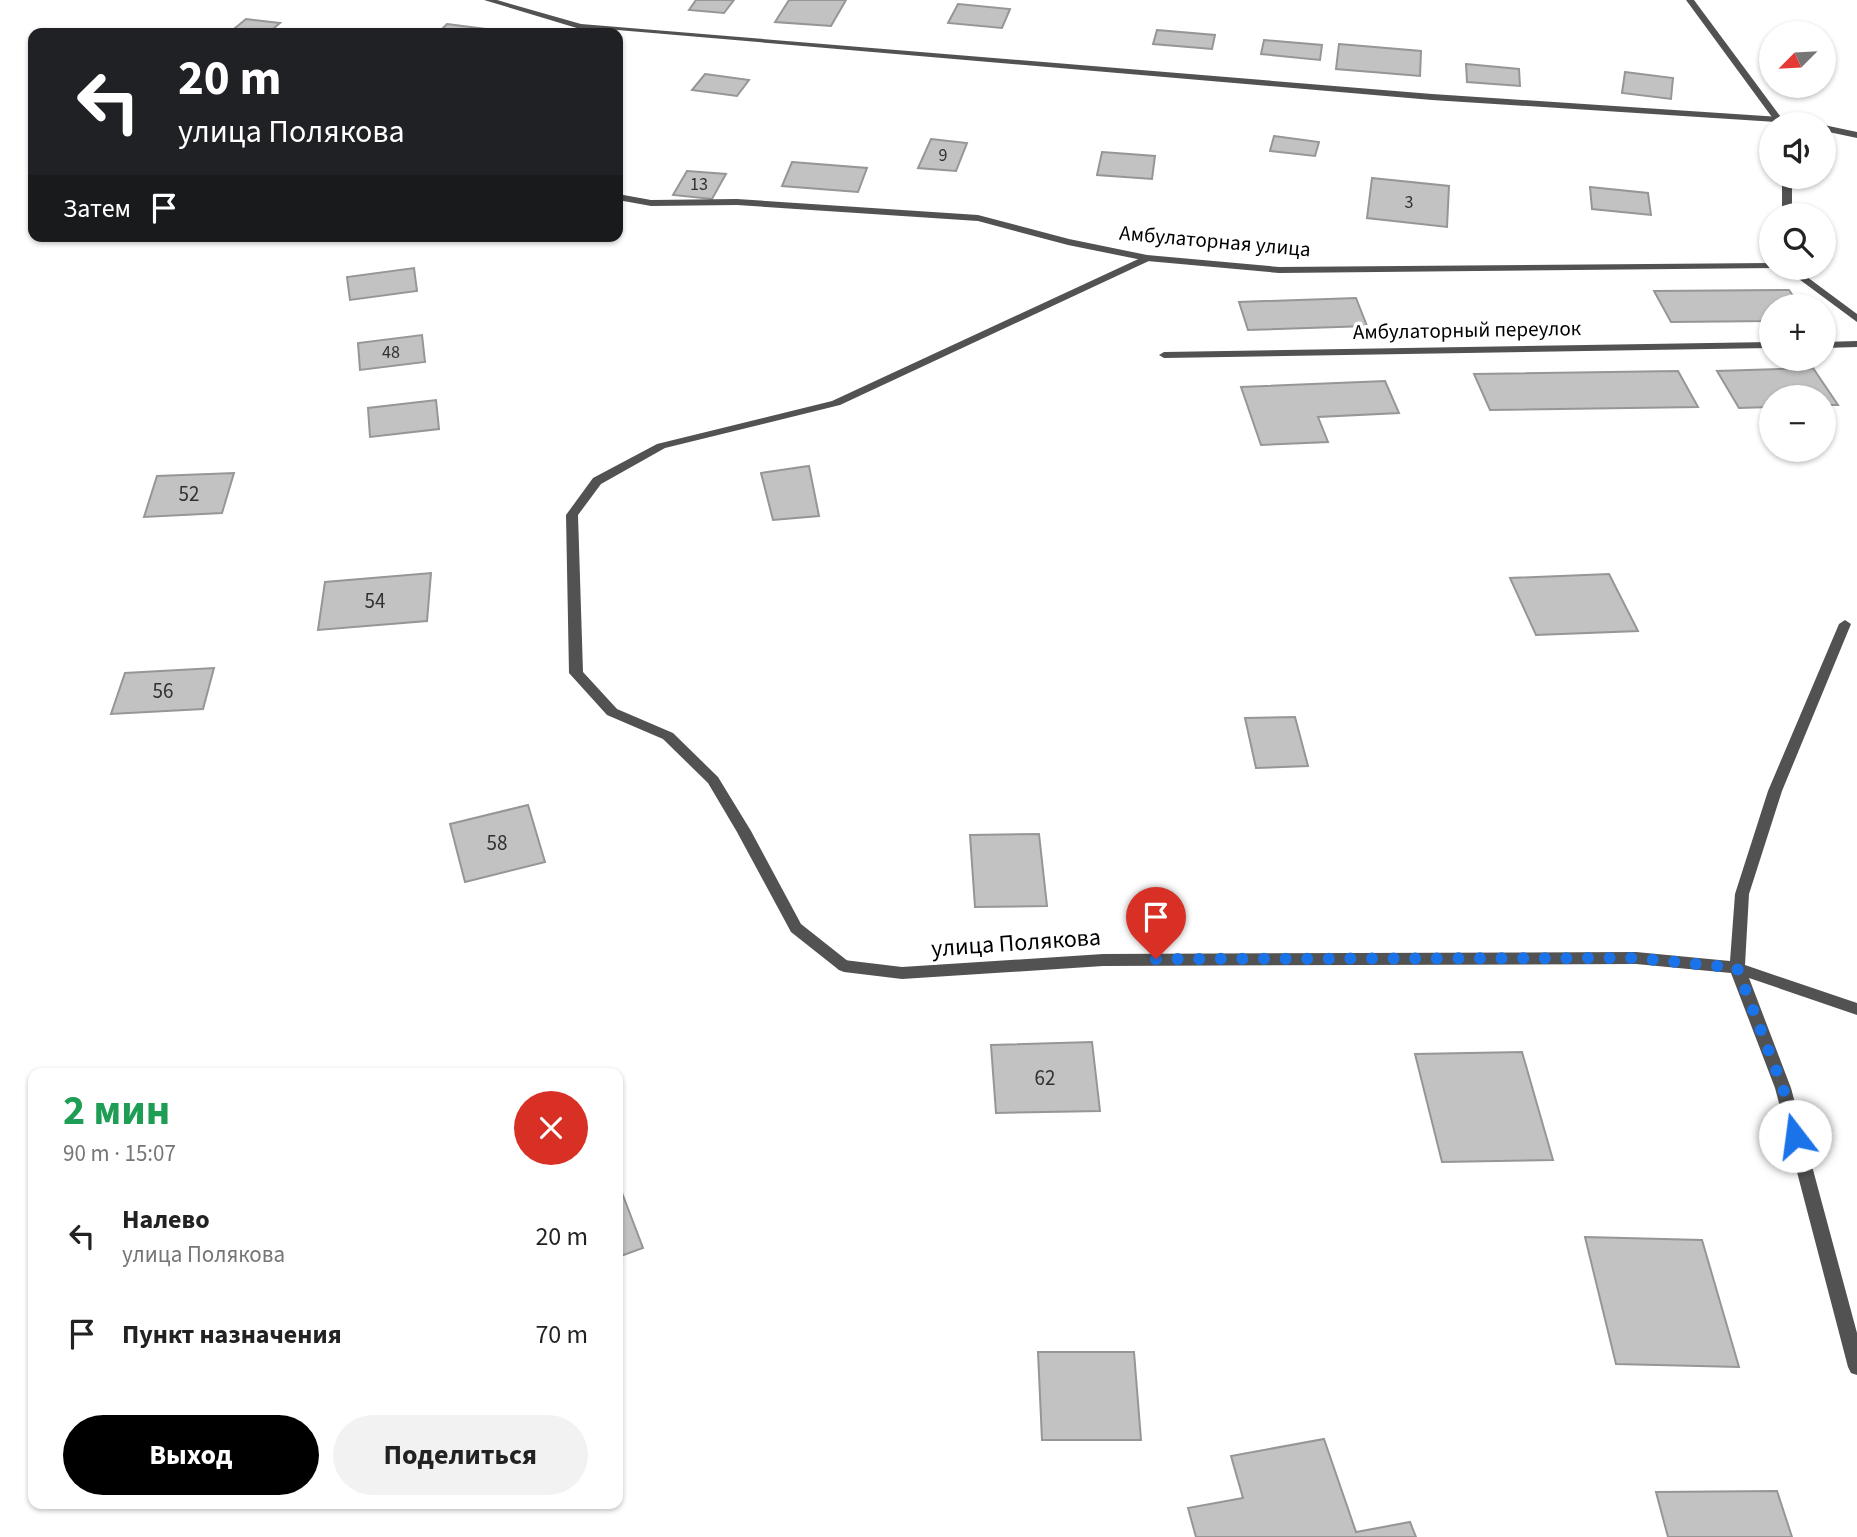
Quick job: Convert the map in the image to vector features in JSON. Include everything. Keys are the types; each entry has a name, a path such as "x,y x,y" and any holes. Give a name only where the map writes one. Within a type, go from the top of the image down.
{"street":[{"path":"488,0 501,6 584,25 619,28"},
{"path":"1690,0 1774,112"},
{"path":"584,25 589,28"},
{"path":"623,28 1418,96 1759,120"},
{"path":"1836,131 1857,135"},
{"name":"Амбулаторная улица","path":"623,198 651,203 737,202 978,218 1068,242 1147,258 1279,270 1759,266"},
{"name":"улица Полякова","path":"1147,258 836,402 662,446 597,481 572,515 571,566 576,673 612,712 668,736 713,780 796,928 844,966 902,973 1103,960 1636,958 1737,968 1857,1009"},
{"path":"1805,280 1857,319"},
{"path":"1836,345 1857,344"},
{"name":"Амбулаторный переулок","path":"1164,355 1759,345"},
{"path":"1845,624 1775,790 1742,894 1737,968 1783,1088 1857,1367"}],"building":[{"path":"696,0 734,0 724,13 689,10"},
{"path":"789,0 846,0 831,26 775,22"},
{"path":"958,4 1010,9 1002,28 948,23"},
{"path":"246,19 280,23 274,28 235,28"},
{"path":"447,24 478,28 443,28"},
{"path":"1157,30 1215,35 1212,49 1153,44"},
{"path":"1264,40 1322,45 1320,60 1261,54"},
{"path":"1339,44 1421,51 1420,76 1336,69"},
{"path":"1466,64 1519,69 1520,86 1467,82"},
{"path":"1625,72 1673,78 1671,99 1622,93"},
{"path":"705,74 749,80 737,96 692,90"},
{"path":"1274,136 1319,142 1315,156 1270,151"},
{"path":"931,139 967,143 956,171 918,168"},
{"path":"1102,152 1155,156 1152,179 1097,175"},
{"path":"792,162 867,168 858,192 782,186"},
{"path":"687,171 726,174 712,199 673,195"},
{"path":"1372,178 1449,186 1447,227 1367,218"},
{"path":"1590,187 1648,193 1651,215 1592,209"},
{"path":"414,268 417,291 350,300 347,277"},
{"path":"1789,290 1792,294 1759,294 1759,321 1671,322 1654,291"},
{"path":"1356,298 1367,326 1248,330 1239,302"},
{"path":"422,335 425,362 360,370 358,343"},
{"path":"1678,371 1698,407 1490,410 1474,374"},
{"path":"1717,371 1815,371 1824,385 1759,385 1759,407 1739,408"},
{"path":"1385,381 1399,413 1318,417 1328,442 1261,445 1241,387"},
{"path":"436,400 439,429 370,437 368,408"},
{"path":"809,466 819,516 773,520 761,473"},
{"path":"234,473 222,513 144,517 157,476"},
{"path":"431,573 427,621 318,630 325,582"},
{"path":"1609,574 1638,631 1536,635 1510,578"},
{"path":"214,668 203,709 111,714 125,673"},
{"path":"1295,717 1308,766 1256,768 1245,718"},
{"path":"528,805 545,862 465,882 450,824"},
{"path":"1039,834 1047,906 975,907 970,835"},
{"path":"1092,1042 1100,1111 996,1113 991,1045"},
{"path":"1522,1052 1553,1160 1442,1162 1415,1054"},
{"path":"623,1196 643,1248 623,1255"},
{"path":"1585,1237 1702,1240 1739,1367 1616,1364"},
{"path":"1038,1352 1134,1352 1141,1440 1042,1440"},
{"path":"1324,1439 1356,1532 1410,1522 1416,1537 1196,1537 1188,1508 1243,1498 1231,1456"},
{"path":"1777,1491 1792,1537 1668,1537 1656,1492"}],"route":[{"path":"1156,959 1636,958 1737,968 1783,1088 1795,1136"}]}
